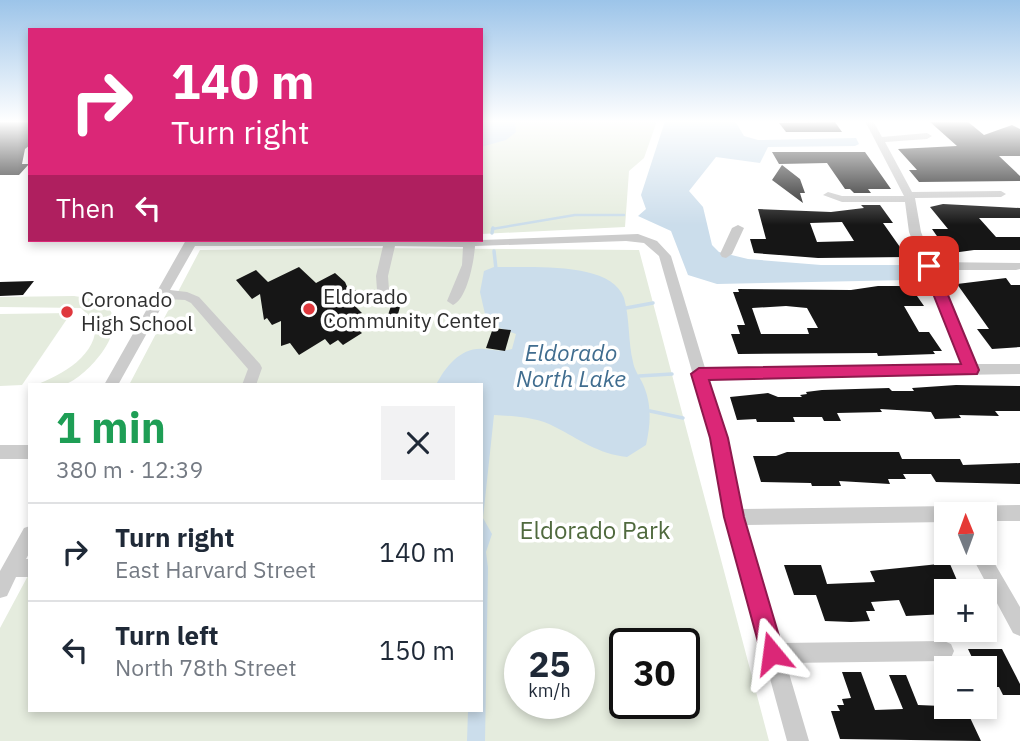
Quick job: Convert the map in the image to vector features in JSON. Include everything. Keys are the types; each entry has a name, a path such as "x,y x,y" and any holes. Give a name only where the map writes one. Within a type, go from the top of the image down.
{"street":[{"path":"886,156 909,197 915,232 971,370"},
{"path":"828,195 842,200 1001,194"},
{"path":"726,254 738,228"},
{"path":"383,290 384,266 390,242 469,243 614,237 648,240 658,246 665,256 719,438 734,517 797,741"},
{"path":"112,383 190,242"},
{"path":"453,301 468,265 469,243"},
{"path":"929,266 1016,266"},
{"path":"161,295 187,296 194,299 255,368 250,383"},
{"path":"699,374 1020,369"},
{"path":"0,452 28,452"},
{"path":"998,513 1020,513"},
{"path":"734,517 934,514"},
{"path":"0,589 21,568 28,542"},
{"path":"986,565 1020,626"},
{"path":"772,653 944,651"}],"green space":[{"path":"483,156 645,156 629,171 625,227 483,234"},
{"name":"Eldorado Park","path":"200,250 639,250 769,741 0,741 0,628 28,576 28,712 483,712 483,383 130,383"},
{"path":"74,296 97,301 109,309 114,318 109,341 92,365 72,381 40,383 67,370 85,354 95,334 95,322 81,308 0,307 0,297"},
{"path":"71,313 22,385 0,386 0,314"}],"water":[{"path":"654,156 764,156 760,163 716,157 689,191 703,207 712,245 719,252 748,259 821,265 901,265 916,273 910,280 717,284 688,275 671,231 638,216 646,209 641,195"},
{"name":"Eldorado North Lake","path":"494,267 566,269 603,277 616,286 624,298 633,362 648,397 650,420 646,445 627,457 598,449 541,421 494,415 483,518 483,383 437,383 455,359 468,351 512,349 516,334 487,323 480,292 484,271"},
{"name":"Eldorado North Lake","path":"483,518 492,534 486,552 485,741 467,741 468,712 483,712"}],"building":[{"path":"0,156 24,156 22,164 28,165 19,175 0,175"},
{"path":"774,156 868,156 891,189 868,189 871,193 854,193 845,189 827,163 779,164"},
{"path":"904,156 1020,156 999,156 1020,176 1020,181 919,182 909,170 917,170"},
{"path":"782,165 800,179 805,193 800,193 803,203 772,180"},
{"path":"943,204 1020,208 1020,218 979,218 996,237 1020,237 1020,250 974,250 945,254 933,239 939,239 932,229 948,229 930,207"},
{"path":"861,205 880,205 893,223 883,223 907,257 818,258 754,253 750,239 766,239 758,209 831,212 864,208","holes":["842,222 854,241 817,242 810,223"]},
{"name":"Eldorado Community Center","path":"299,267 316,283 335,273 345,282 349,291 357,290 358,298 351,302 362,313 356,316 365,324 357,329 362,333 343,345 338,340 330,345 325,339 299,355 290,343 281,346 281,321 272,325 267,318 264,320 260,294 252,299 236,280 256,270 268,282"},
{"path":"1006,278 1011,285 1020,285 1020,347 992,349 977,329 989,329 957,284"},
{"path":"34,281 23,295 0,296 0,282"},
{"path":"878,286 910,286 924,306 904,306 919,332 929,332 942,351 933,351 935,354 878,356 877,353 738,354 731,334 740,334 737,325 745,325 733,292 739,292 738,289 851,290","holes":["752,308 807,308 818,328 807,328 809,334 761,334"]},
{"path":"391,306 400,307 394,328 384,327"},
{"path":"493,328 511,330 505,351 486,348"},
{"path":"956,385 1020,386 1020,411 995,411 999,416 959,415 961,418 935,419 931,412 880,409 882,412 837,413 841,421 824,421 822,417 793,417 795,422 757,422 756,419 737,420 730,397 768,393 778,397 802,397 800,395 807,394 806,392 822,390 889,388 892,391 914,391 912,388"},
{"path":"787,452 899,452 902,459 960,459 963,465 1020,463 1020,484 936,482 931,474 903,474 906,479 888,479 890,484 839,481 841,486 812,486 811,483 761,482 753,456 776,456"},
{"path":"784,565 821,565 827,584 875,582 870,571 950,565 956,579 934,579 934,615 906,616 899,600 871,602 875,611 866,611 870,621 825,621 816,595 794,595"},
{"path":"968,649 1002,649 1020,684 1020,695 1003,695 997,687 997,656 971,656"},
{"path":"842,672 861,672 875,710 903,709 889,675 906,675 918,705 934,706 934,719 971,719 981,741 840,739 831,711 840,711 837,705 844,705 842,699 851,698"}],"waterway":[{"path":"493,229 575,215 624,215"},
{"path":"492,233 493,229"},
{"path":"494,251 496,269"},
{"path":"626,308 653,303"},
{"path":"639,376 672,374"},
{"path":"650,411 683,418"}],"place":[{"name":"Eldorado Community Center","path":"309,309"},
{"name":"Coronado High School","path":"67,312"}],"route":[{"path":"772,653 734,517 719,438 699,374 971,370 929,266"}]}
